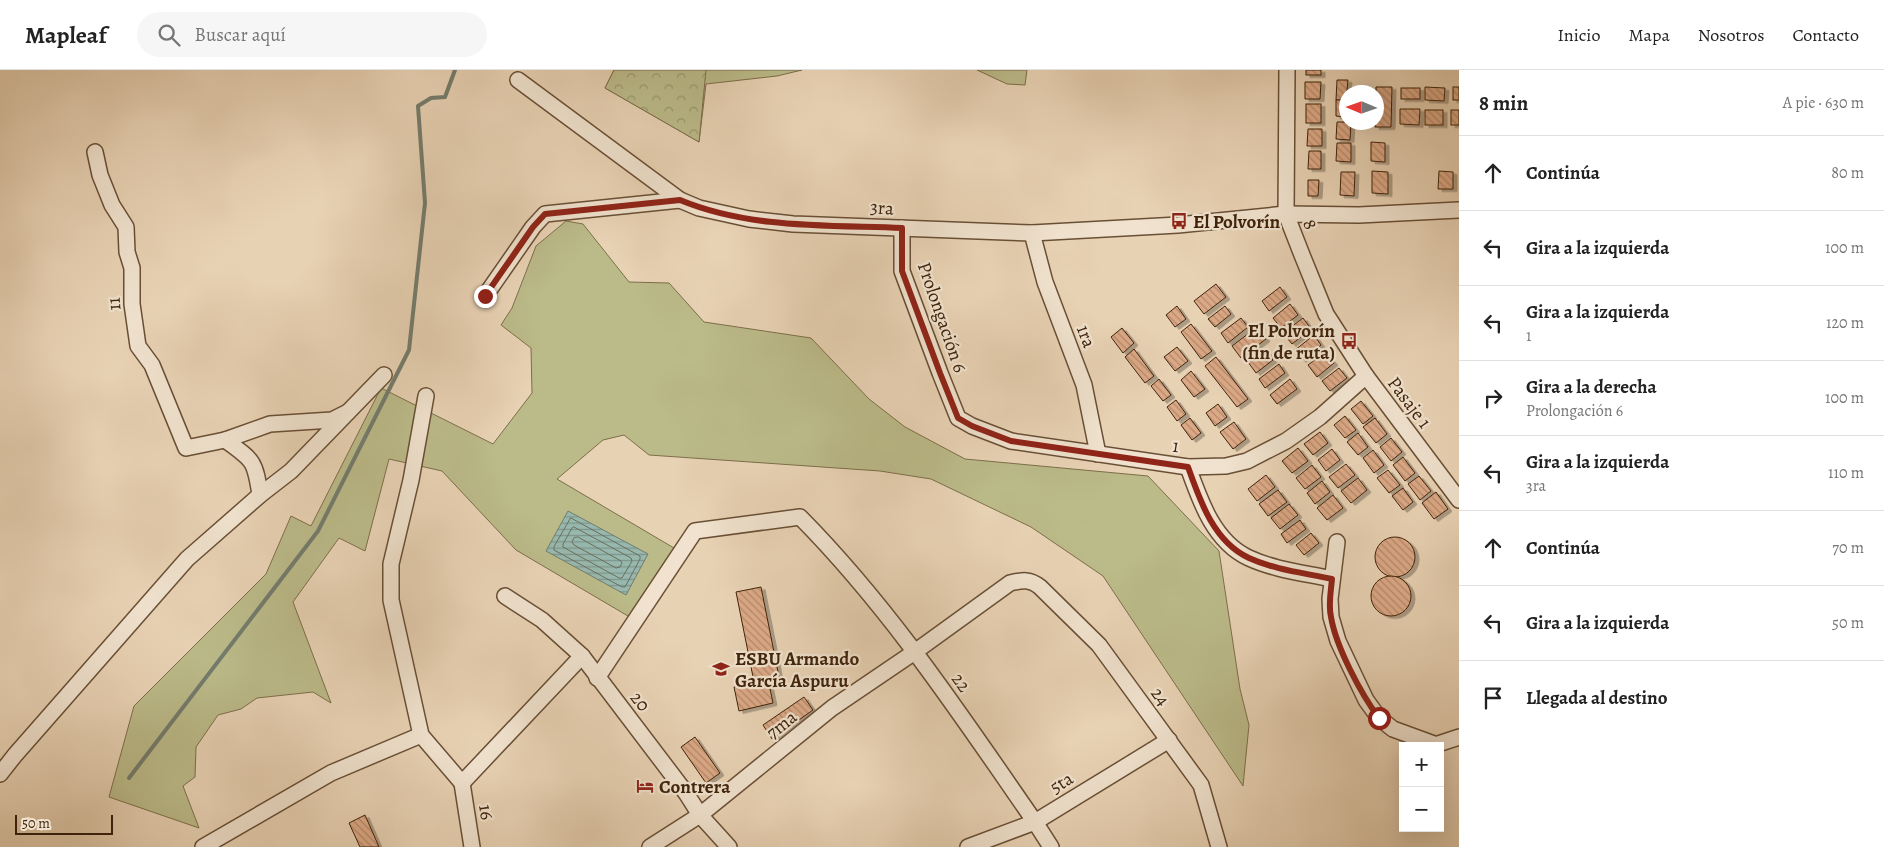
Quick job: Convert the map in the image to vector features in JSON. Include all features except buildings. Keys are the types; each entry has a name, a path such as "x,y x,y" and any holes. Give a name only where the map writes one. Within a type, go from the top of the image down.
{"street":[{"name":"8","path":"1287,70 1286,214 1326,314 1366,376"},
{"name":"3ra","path":"518,80 680,200 699,208 749,219 793,224 1032,233 1178,225 1286,214"},
{"name":"11","path":"95,152 100,175 112,205 126,227 127,252 132,268 132,304 138,346 152,365 186,448 225,440"},
{"path":"485,296 533,227 545,214 680,200"},
{"path":"1286,214 1360,215 1459,210"},
{"name":"Prolongación 6","path":"902,228 902,271 958,418"},
{"name":"1ra","path":"1032,233 1045,282 1084,385 1098,454"},
{"path":"0,774 187,559 260,495 291,471 384,375"},
{"name":"1","path":"958,418 972,426 1011,441 1188,467 1226,466 1247,461 1286,441 1320,417 1366,376"},
{"name":"Pasaje 1","path":"1366,376 1459,500"},
{"path":"426,396 411,480 391,564 392,600 421,735 462,783 582,656"},
{"path":"225,440 270,424 332,420 348,412"},
{"path":"225,440 246,455 256,468 260,495"},
{"path":"1188,467 1207,514 1219,533 1231,546 1249,558 1275,567 1332,579"},
{"name":"22","path":"597,678 695,530 800,517 831,548 916,651 1051,847"},
{"path":"1337,542 1330,599 1331,617 1338,641 1366,700 1379,718 1393,728 1426,742"},
{"name":"7ma","path":"650,847 700,815 832,708 916,651 1010,582 1026,579 1040,587"},
{"name":"24","path":"1040,587 1099,645 1201,785 1219,847"},
{"name":"20","path":"505,596 542,620 582,656 686,793 700,815 729,847"},
{"path":"203,847 331,774 421,735"},
{"path":"1443,742 1459,737"},
{"name":"5ta","path":"968,847 1035,822 1169,740"},
{"name":"16","path":"462,783 472,847"}],"green space":[{"path":"614,70 802,70 777,76 706,84 699,142 605,88"},
{"path":"614,70 706,70 699,142 605,88"},
{"path":"977,70 1027,70 1025,85 1007,84"},
{"path":"566,221 583,224 629,282 669,283 704,322 811,338 869,399 905,427 965,459 1148,476 1219,551 1240,689 1249,725 1243,786 1103,576 1031,527 931,479 880,471 649,455 624,435 603,440 557,479 674,548 633,619 516,550 442,471 389,459 365,551 339,538 293,602 331,703 313,692 257,698 241,709 218,715 196,747 195,777 183,786 199,828 109,797 134,706 266,574 291,516 311,526 381,388 493,444 532,393 531,348 501,325 512,308 536,246"}],"water":[{"path":"568,511 648,554 626,595 546,551"}],"waterway":[{"path":"129,778 318,531 409,350 425,203 418,106 431,98 445,97 455,70"}],"place":[{"name":"El Polvorín","path":"1179,221"},
{"name":"El Polvorín (fin de ruta)","path":"1349,341"},
{"name":"ESBU Armando García Aspuru","path":"721,669"},
{"name":"Contrera","path":"645,786"}],"route":[{"path":"485,296 533,227 545,214 680,200 699,208 749,219 793,224 902,228 902,271 958,418 972,426 1011,441 1188,467 1207,514 1219,533 1231,546 1249,558 1275,567 1332,579 1331,617 1338,641 1366,700 1379,718"}]}
